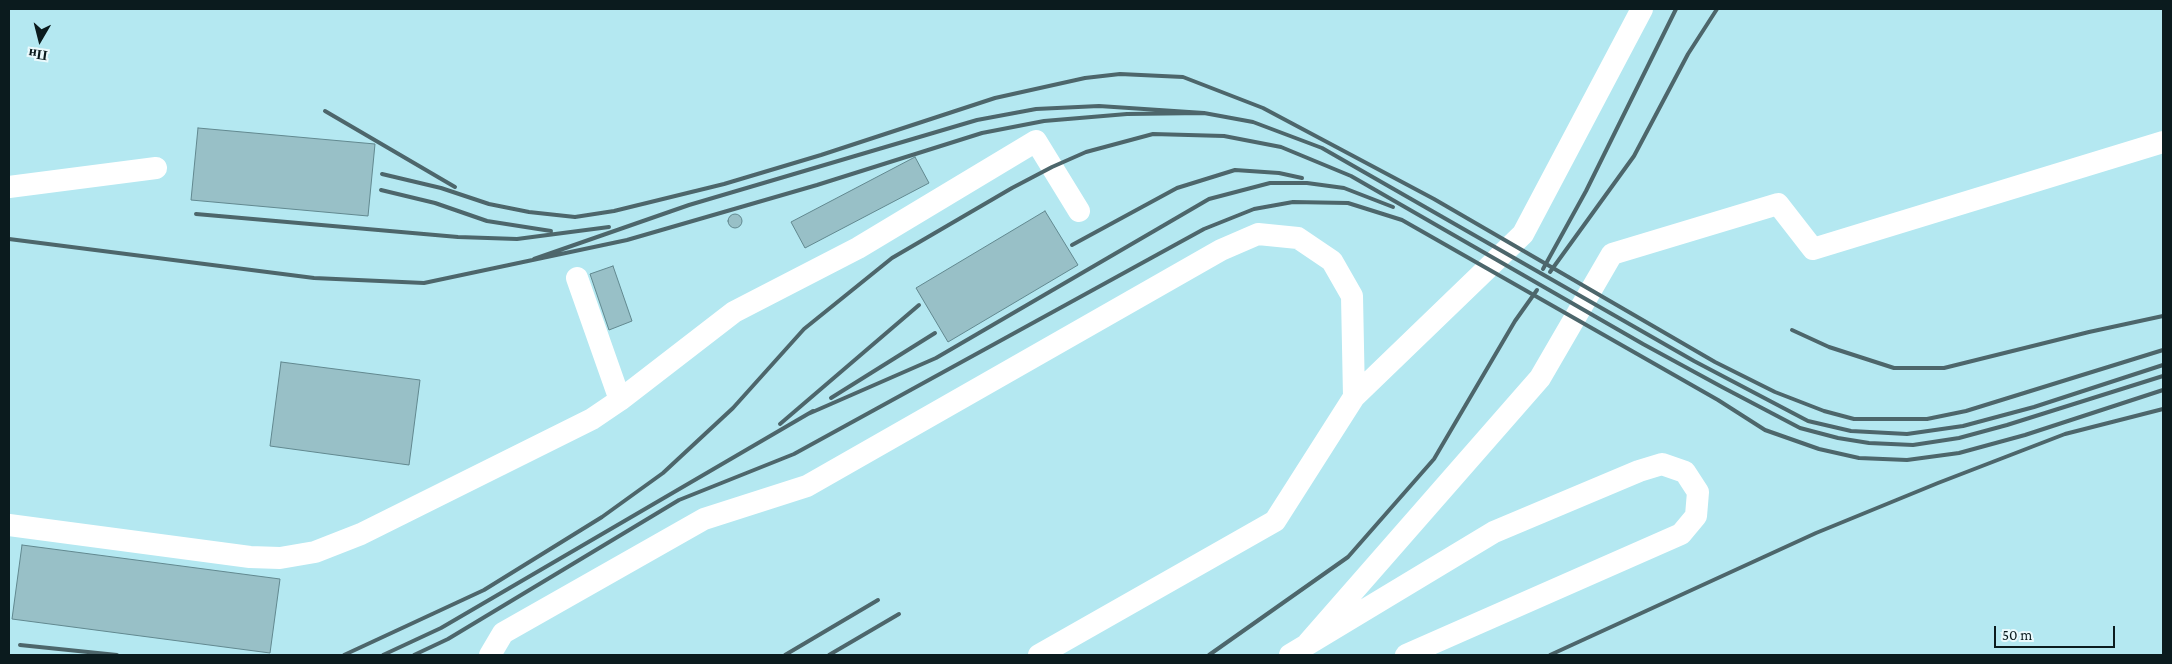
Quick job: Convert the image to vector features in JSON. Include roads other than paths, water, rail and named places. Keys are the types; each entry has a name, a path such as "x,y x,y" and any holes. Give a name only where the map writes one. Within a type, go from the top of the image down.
{"lane":[{"path":"1039,655 1275,521 1354,396 1523,234 1642,9"},
{"path":"9,525 250,557 280,558 315,552 360,534 592,419 620,400 734,312 858,248 1036,141 1079,211"},
{"path":"1299,649 1540,378 1612,254 1778,204 1813,249 2163,142"},
{"path":"9,187 156,168"},
{"path":"490,655 504,634 704,519 807,486 1221,250 1258,234 1298,238 1332,261 1352,296 1354,396"},
{"path":"577,278 620,400"},
{"path":"1299,649 1494,532 1639,471 1662,464 1685,472 1698,492 1696,516 1681,534 1406,655"}],"railway":[{"path":"1543,269 1586,191 1676,9"},
{"path":"1550,272 1634,156 1688,54 1717,9"},
{"path":"382,174 441,188 489,204 529,212 575,217 614,211 724,184 821,155 995,98 1085,78 1120,74 1183,77 1263,108 1434,199 1715,362 1775,392 1824,411 1854,419 1927,419 1966,411 2163,350"},
{"path":"9,239 314,278 424,283 627,240 817,185 982,133 1044,121 1127,114 1204,113 1099,106 1036,109 977,120 689,205 534,259"},
{"path":"325,111 455,187"},
{"path":"1204,113 1253,122 1322,148 1694,361 1808,421 1851,431 1907,434 1963,426 2034,407 2163,365"},
{"path":"344,655 484,590 602,517 663,473 733,408 804,329 892,258 1012,188 1052,167 1086,152 1153,134 1224,136 1281,147 1351,176 1643,344 1722,387 1800,428 1838,438 1869,443 1913,445 1959,438 2007,425 2163,376"},
{"path":"1072,245 1177,188 1235,170 1279,173 1302,178"},
{"path":"808,414 936,358 1209,199 1270,183 1307,183 1344,188 1393,207"},
{"path":"381,190 435,203 487,221 551,231"},
{"path":"414,655 448,639 679,500 794,454 1204,229 1254,209 1293,202 1348,203 1402,220 1718,400 1765,430 1819,449 1859,458 1907,460 1959,453 2025,435 2163,390"},
{"path":"196,214 458,237 517,239 609,227"},
{"path":"1209,655 1348,557 1434,459 1515,321 1537,290"},
{"path":"780,424 919,305"},
{"path":"1792,330 1829,347 1894,368 1944,368 2089,332 2163,316"},
{"path":"831,398 935,333"},
{"path":"1550,655 1816,533 1938,483 2065,434 2163,409"},
{"path":"383,655 441,628 813,411"},
{"path":"785,655 878,600"},
{"path":"829,655 899,614"},
{"path":"20,645 117,655"}]}
